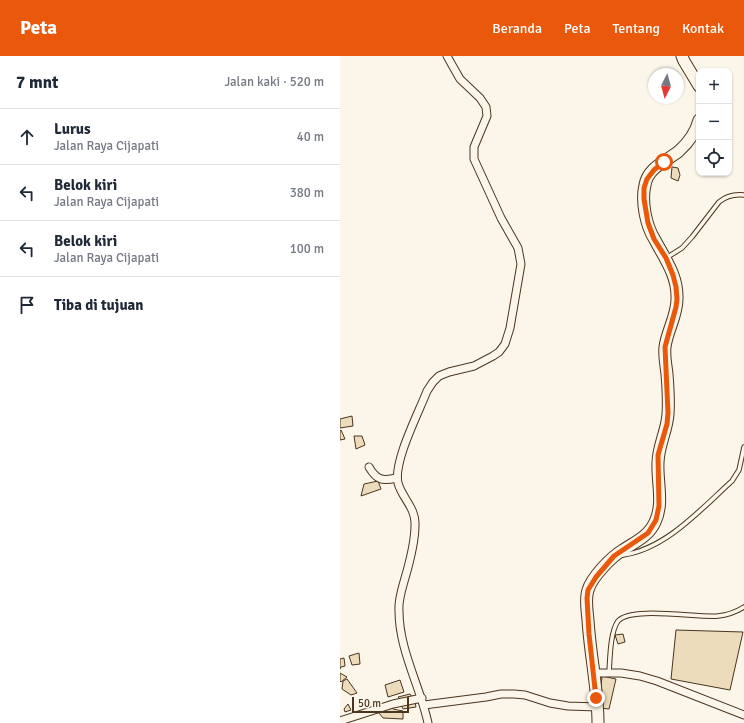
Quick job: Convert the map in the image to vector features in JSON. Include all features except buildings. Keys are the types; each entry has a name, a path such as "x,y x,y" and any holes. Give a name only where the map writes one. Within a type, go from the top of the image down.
{"main road":[{"path":"682,56 696,81"},
{"path":"598,723 598,707 589,634 587,594 591,583 614,556 648,533 653,527 658,515 658,455 666,428 668,413 665,347 674,316 677,299 673,275 666,258 654,239 648,223 644,199 645,183 654,170 679,151 691,138 696,129"}],"street":[{"path":"428,723 422,698 406,649 398,610 414,543 416,523 415,516 403,495 397,478 399,465 404,448 432,382 442,374 484,362 499,352 505,344 510,328 522,264 518,248 501,218 474,159 474,147 487,116 486,107 480,98 460,79 447,56"},
{"path":"369,467 380,479 397,478"},
{"path":"593,673 621,673 640,676 657,681 744,715"},
{"path":"424,705 450,703 501,694 514,694 525,695 550,703 568,706 598,707"},
{"path":"340,721 393,704 422,698"}],"lane":[{"path":"666,258 682,248 692,238 723,198 735,195 744,195"},
{"path":"614,556 642,550 654,546 668,538 732,481 738,470 744,447"},
{"path":"609,673 613,632 618,621 625,616 656,613 718,616 729,614 744,606"}],"route":[{"path":"596,698 589,634 587,594 589,587 614,556 648,533 653,527 658,515 658,455 667,424 668,413 668,384 664,354 666,339 674,316 677,299 673,275 666,258 654,239 648,223 645,210 644,188 650,174 664,162"}]}
